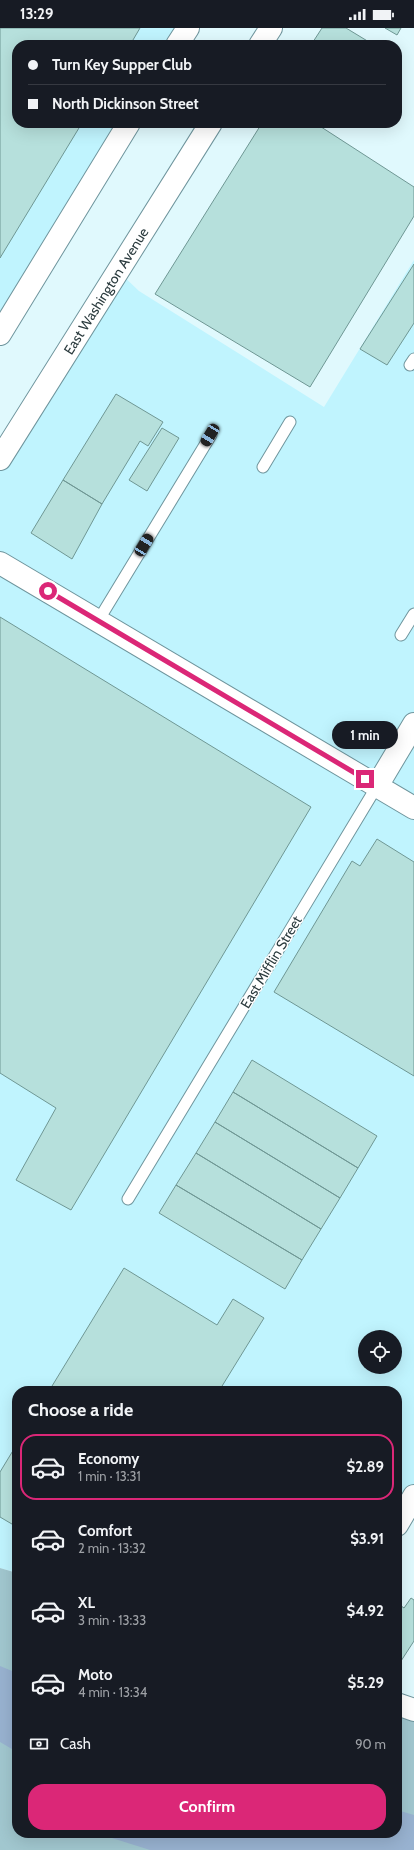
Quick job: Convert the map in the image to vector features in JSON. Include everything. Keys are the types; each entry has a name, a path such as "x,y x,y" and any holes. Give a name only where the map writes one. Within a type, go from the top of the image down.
{"main road":[{"path":"180,40 188,28"},
{"path":"263,40 271,28"},
{"path":"0,334 126,128"},
{"name":"East Washington Avenue","path":"0,459 208,128"},
{"path":"0,563 414,808"},
{"name":"East Mifflin Street","path":"377,786 414,724"},
{"path":"402,1516 414,1496"},
{"path":"402,1706 414,1710"}],"lane":[{"path":"263,467 290,422"},
{"path":"98,621 210,435"},
{"path":"401,635 413,617"},
{"name":"East Mifflin Street","path":"128,1199 377,786"}],"shaded area":[{"path":"0,28 188,28 180,40 12,40 12,128 126,128 0,334"},
{"path":"414,260 414,1496 402,1516 402,1386 12,1386 12,1572 0,1568 0,459 118,271 139,291 324,407"},
{"path":"0,1568 12,1572 12,1838 402,1838 402,1706 414,1710 414,1850 0,1850"},
{"path":"0,1666 12,1671 12,1749 0,1742"},
{"path":"402,1811 414,1815 414,1850 150,1850 112,1838 402,1838"}],"building":[{"path":"0,28 140,28 133,40 12,40 12,128 79,128 0,258"},
{"path":"322,28 346,28 366,40 314,40"},
{"path":"385,28 401,28 397,35"},
{"path":"259,128 323,128 414,187 414,216 310,387 155,294"},
{"path":"414,264 414,323 387,365 360,349"},
{"path":"116,394 163,422 148,446 140,441 102,504 63,480"},
{"path":"162,428 179,438 147,491 129,480"},
{"path":"63,480 102,504 72,559 31,533"},
{"path":"0,617 311,807 71,1210 16,1180 56,1108 0,1073"},
{"path":"377,839 414,862 414,1076 274,992 352,861 360,866"},
{"path":"252,1060 377,1136 358,1168 233,1092"},
{"path":"233,1092 358,1168 340,1198 215,1122"},
{"path":"215,1122 340,1198 321,1229 196,1153"},
{"path":"196,1153 321,1229 302,1260 176,1185"},
{"path":"176,1185 302,1260 285,1289 159,1213"},
{"path":"124,1268 217,1325 233,1299 264,1318 222,1386 52,1386"},
{"path":"12,1452 12,1524 0,1517 0,1472"},
{"path":"411,1598 414,1600 414,1641 402,1659 402,1607 404,1608"}],"route":[{"path":"48,591 365,779"}]}
